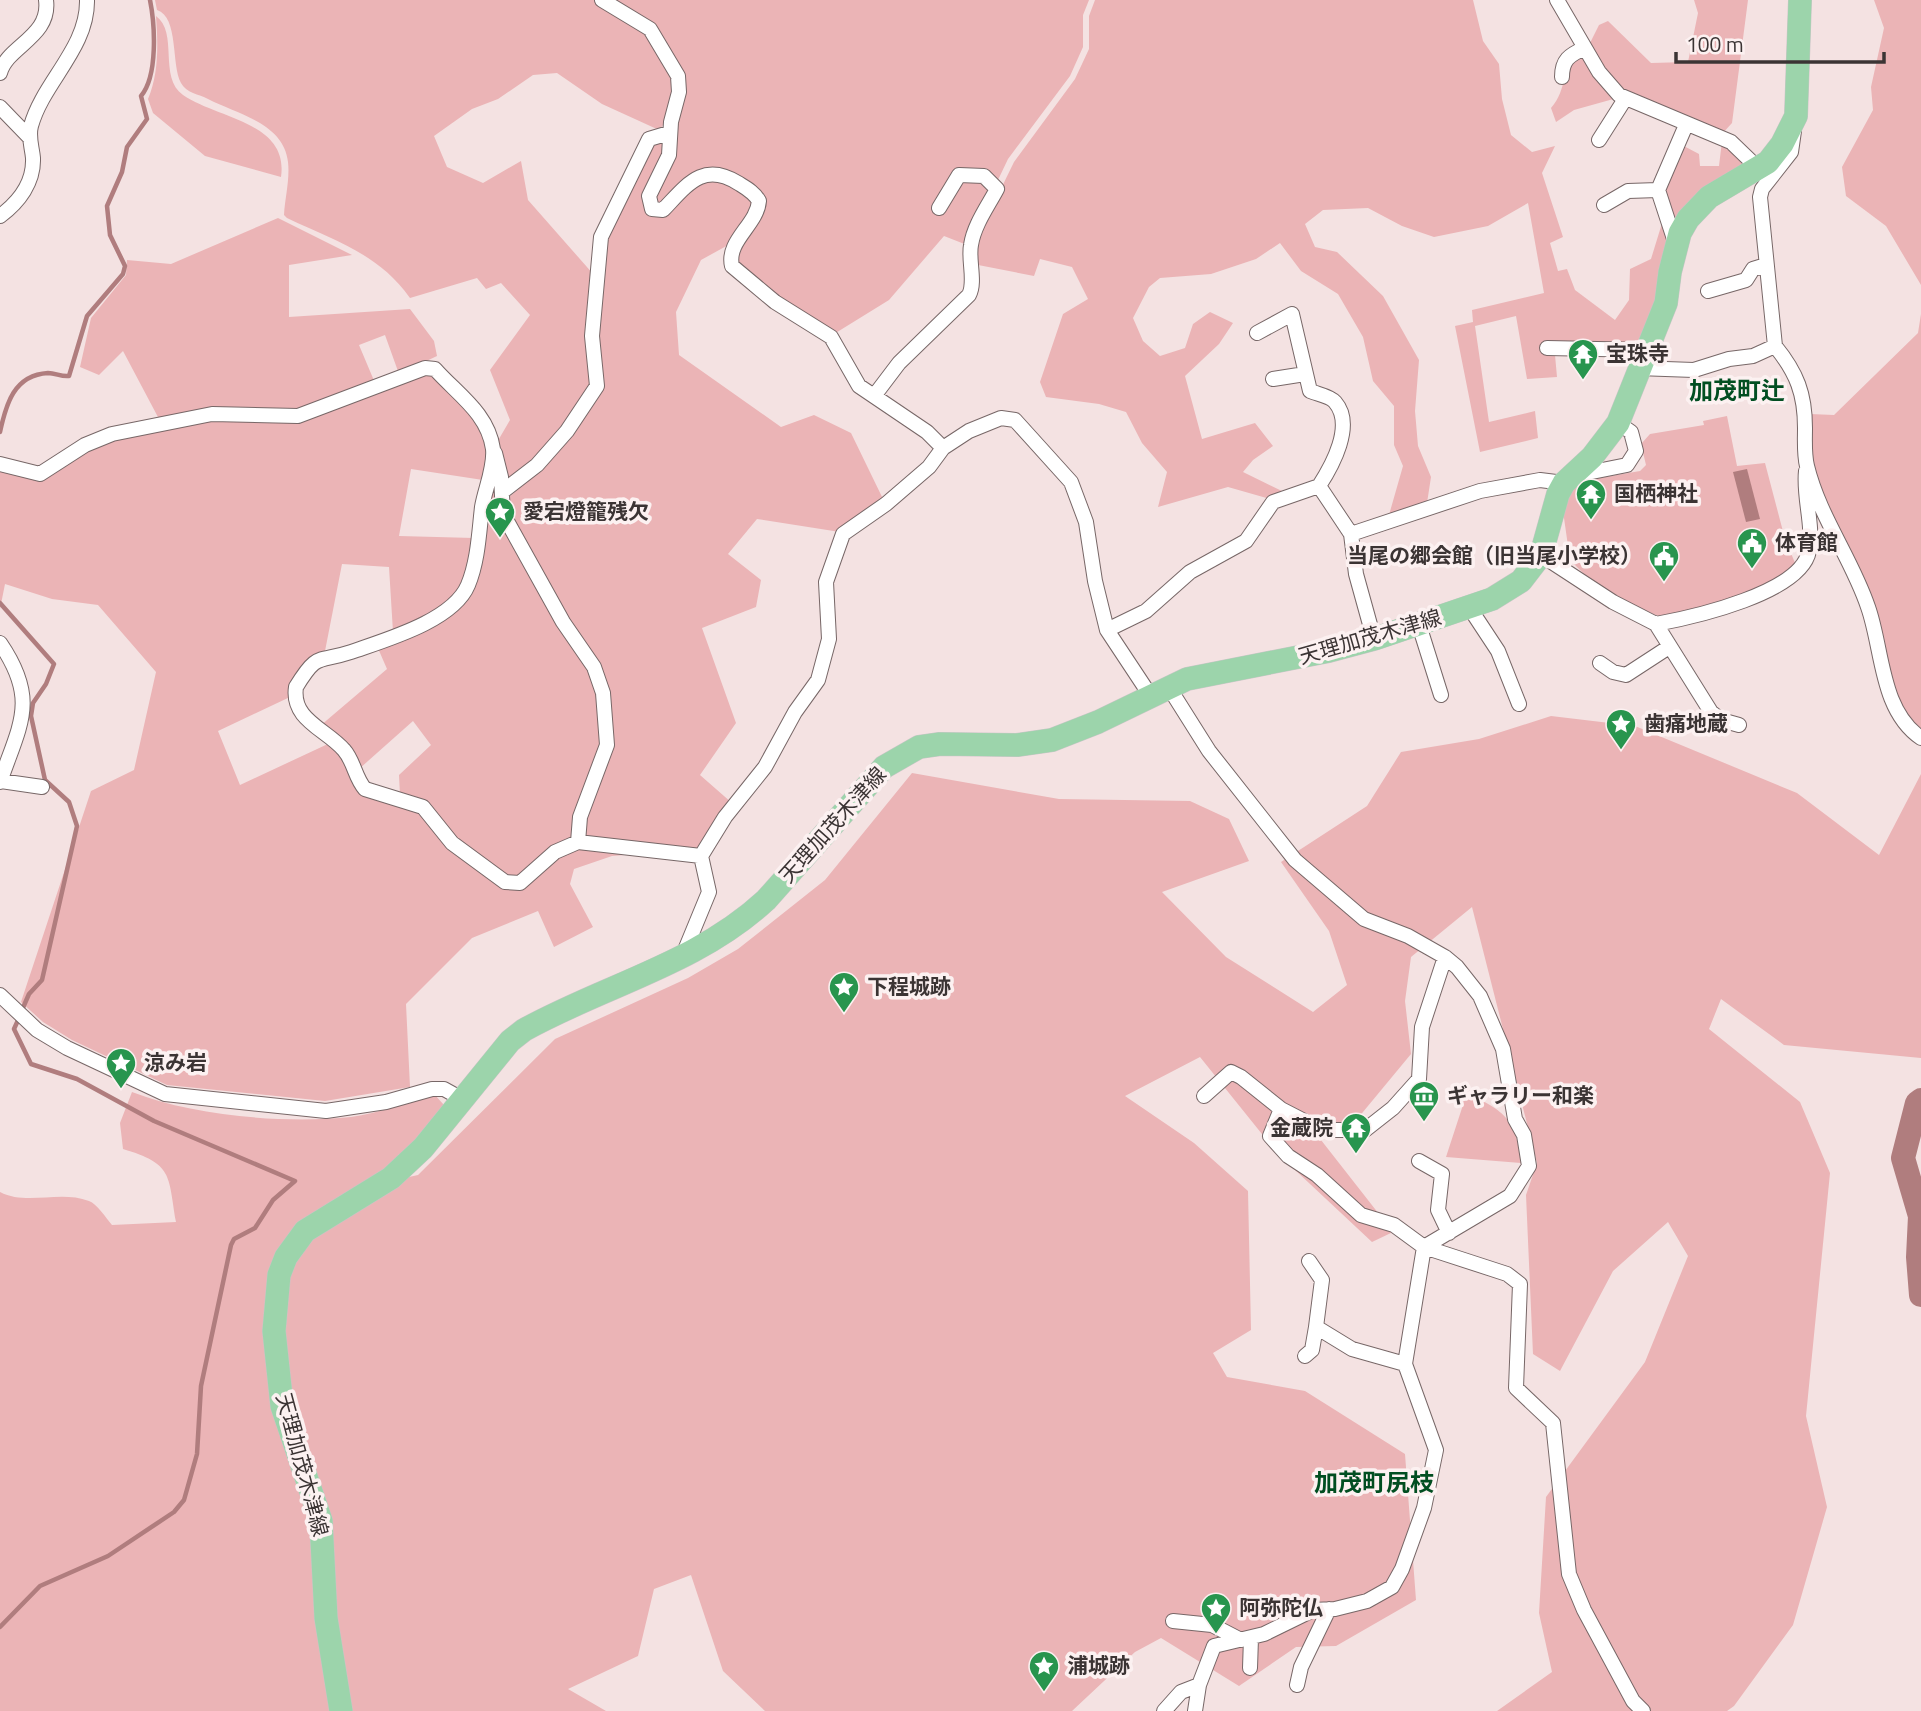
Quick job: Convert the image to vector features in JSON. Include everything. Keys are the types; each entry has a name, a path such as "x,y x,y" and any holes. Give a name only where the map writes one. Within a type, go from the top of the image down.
{"main road":[{"name":"天理加茂木津線","path":"341,1711 326,1618 321,1521 282,1406 274,1331 279,1275 286,1257 305,1231 391,1178 423,1148 510,1041 524,1030 682,957 732,929 766,900 876,775 898,756 919,747 940,744 1017,745 1052,740 1098,722 1159,691 1207,673 1309,656 1374,639 1469,607 1513,587 1529,573 1541,555 1558,494 1564,483 1592,457 1618,423 1666,303 1680,233 1698,206 1709,197 1759,169 1782,144 1796,116 1800,0"}],"street":[{"path":"0,73 3,64 34,35 44,17 46,0"},
{"path":"0,216 24,192 30,181 33,158 30,138 34,118 79,38 87,15 87,0"},
{"path":"602,0 611,8 645,24 660,41 672,63 679,92 669,133 666,165 649,197 652,209 663,210 691,183 711,173 723,174 752,192 759,201 757,212 732,252 732,266 775,302 831,337 837,343 854,380 927,432 943,448"},
{"path":"1557,0 1606,82 1625,99 1731,142 1759,169"},
{"path":"1562,77 1562,65 1570,54 1585,48"},
{"path":"1599,140 1625,99"},
{"path":"0,107 30,138"},
{"path":"1656,624 1720,608 1778,585 1801,570 1810,548 1801,385 1775,346 1766,265 1762,190 1791,152 1796,116"},
{"path":"1677,246 1658,190 1686,125"},
{"path":"502,492 537,465 567,431 597,386 592,336 601,237 649,139 669,133"},
{"path":"874,396 899,363 972,290 969,259 972,240 998,189 984,176 959,175 939,208"},
{"path":"1604,205 1628,191 1658,190"},
{"path":"1707,291 1746,280 1753,269 1766,265"},
{"path":"1107,630 1146,611 1190,572 1246,541 1273,502 1319,486 1335,461 1342,430 1339,408 1334,400 1310,391 1292,314 1257,333"},
{"path":"1547,348 1642,359 1694,370 1729,359 1753,356 1775,346"},
{"path":"0,464 40,474 97,440 160,423 212,414 298,416 425,368 435,369 479,413 498,460 503,514 563,622 594,667 603,694 607,745 580,817 578,842"},
{"path":"1273,379 1305,374"},
{"path":"682,957 709,892 701,856 725,817 765,767 795,712 818,680 825,660 830,628 826,582 843,534 886,504 929,467 943,448 980,425 1010,419 1023,426 1065,472 1081,502 1095,582 1107,630 1209,751 1295,860 1364,919 1408,936 1445,957 1457,967 1480,996 1503,1049 1515,1119 1524,1135 1529,1166 1510,1196 1424,1247"},
{"path":"1351,534 1480,491 1540,480 1564,483 1587,473 1630,463 1636,451 1631,432 1618,423"},
{"path":"493,449 475,565 467,588 456,603 429,621 395,635 317,660 305,672 295,697 309,722 345,751 365,789 423,807 452,843 506,882 520,883 555,852 578,842 701,856"},
{"path":"1807,465 1868,606 1890,692 1902,719 1921,738"},
{"path":"1319,486 1351,534 1356,574 1374,639"},
{"path":"1541,555 1613,602 1656,624 1711,712 1721,720 1739,725"},
{"path":"1469,607 1498,651 1519,704"},
{"path":"1419,625 1441,695"},
{"path":"0,643 22,681 24,697 21,725 0,781 42,788"},
{"path":"1600,663 1613,673 1626,676 1669,647"},
{"path":"1204,1096 1231,1072 1281,1109 1314,1126 1335,1130 1365,1130 1393,1108 1419,1079 1422,1027 1445,957"},
{"path":"0,995 37,1030 67,1048 165,1094 326,1111 386,1102 432,1089 444,1089 462,1099"},
{"path":"1281,1109 1270,1136 1288,1156 1317,1175 1361,1215 1394,1225 1424,1247 1507,1275 1520,1284 1516,1388 1553,1423 1569,1574 1584,1611 1633,1701 1643,1711"},
{"path":"1419,1161 1442,1174 1438,1210 1449,1233"},
{"path":"1196,1711 1199,1685 1214,1646 1264,1634 1304,1613 1367,1601 1392,1587 1424,1508 1436,1450 1405,1364 1424,1247"},
{"path":"1305,1356 1312,1350 1322,1280 1309,1261"},
{"path":"1316,1327 1352,1349 1405,1364"},
{"path":"1297,1685 1301,1667 1329,1609"},
{"path":"1173,1621 1212,1625 1246,1639"},
{"path":"1246,1639 1251,1668"},
{"path":"1164,1711 1181,1692 1199,1685"}],"shaded area":[{"path":"155,0 596,0 629,17 648,36 665,61 673,89 673,103 659,130 602,104 557,73 533,75 498,99 472,109 434,136 447,167 483,183 521,161 528,200 594,275 594,379 579,408 518,477 505,480 496,444 510,420 490,370 530,315 501,283 486,289 477,278 410,298 370,259 287,218 284,215 288,182 285,149 269,129 183,86 178,75 172,31 164,14 157,10"},
{"path":"608,0 1089,0 1083,15 1083,47 1070,76 1008,159 967,245 944,236 889,300 834,334 805,317 736,263 735,259 761,213 724,170 661,207 653,203 670,167 676,61"},
{"path":"1095,0 1473,0 1483,41 1499,64 1502,99 1511,135 1532,152 1555,146 1542,173 1563,237 1550,243 1558,271 1567,269 1575,290 1615,320 1629,300 1630,269 1651,259 1663,220 1671,240 1644,342 1554,344 1557,377 1527,379 1516,316 1475,326 1489,422 1535,411 1538,438 1480,452 1455,326 1473,322 1472,310 1544,293 1528,203 1488,226 1434,237 1402,226 1368,208 1323,210 1305,224 1315,247 1337,252 1383,296 1419,360 1415,411 1418,446 1431,477 1427,503 1389,515 1403,466 1394,445 1394,406 1373,381 1363,337 1338,294 1301,271 1280,243 1256,259 1211,274 1160,278 1149,287 1133,318 1143,341 1160,356 1185,348 1193,324 1210,312 1233,323 1219,344 1185,376 1202,439 1255,423 1273,446 1253,460 1243,472 1284,492 1270,499 1228,487 1158,507 1167,472 1142,443 1126,412 1099,404 1046,397 1040,382 1063,314 1088,299 1072,267 1040,259 1034,276 973,264 973,246 1014,162 1075,79 1089,49 1089,16"},
{"path":"1694,0 1748,0 1732,123 1722,134 1626,96 1588,47 1599,25 1608,21 1651,63 1688,62 1698,13"},
{"path":"1874,0 1921,0 1921,285 1886,226 1846,196 1842,167 1873,110 1871,87 1884,28"},
{"path":"156,16 166,33 171,77 176,87 183,95 198,103 263,133 274,144 281,159 281,177 205,156 153,113 148,99 156,69"},
{"path":"1584,53 1617,98 1574,110 1556,122 1551,108 1557,101 1570,66"},
{"path":"661,139 665,142 661,163 643,200 651,215 661,217 698,184 721,179 752,198 752,210 730,244 701,260 676,312 679,355 781,427 814,415 851,433 884,501 840,532 757,519 728,554 761,580 756,607 702,628 736,723 700,775 732,803 699,849 644,847 584,835 585,817 611,714 567,620 507,513 507,499 541,469 602,388 597,336 606,239 653,143"},
{"path":"1722,141 1748,160 1674,228 1663,182 1680,144 1699,154 1700,166 1719,166"},
{"path":"278,218 352,255 289,265 289,317 410,309 434,341 437,356 399,374 385,335 359,345 375,383 308,409 159,419 123,351 99,375 80,367 91,318 126,275 127,260 171,264"},
{"path":"1921,314 1921,732 1907,716 1895,690 1812,464 1810,414 1834,415 1918,333"},
{"path":"426,372 433,373 475,415 489,449 483,480 411,469 399,536 474,538 464,586 442,609 393,632 389,567 342,564 325,651 315,656 290,697 218,731 240,785 330,743 342,754 357,788 421,810 504,886 578,846 637,854 612,856 574,869 570,884 593,927 554,947 538,911 472,938 406,1004 410,1087 325,1101 167,1085 72,1040 43,1022 21,1002 91,791 134,770 156,672 98,605 52,599 5,584 0,609 0,468 29,478 98,444 212,418 288,421"},
{"path":"1727,416 1737,466 1765,463 1785,539 1798,570 1717,605 1665,619 1601,591 1570,560 1563,511 1573,489 1588,480 1640,471 1646,465 1641,444 1650,434 1704,425 1703,421"},
{"path":"495,466 498,506 590,669 599,695 604,733 574,841 526,875 507,878 400,795 399,775 431,745 413,721 359,769 320,726 387,669 377,646 459,606"},
{"path":"1747,469 1760,519 1746,522 1733,472"},
{"path":"1551,716 1635,726 1797,793 1879,855 1921,774 1921,1058 1784,1045 1721,999 1709,1029 1800,1102 1830,1173 1806,1416 1827,1507 1793,1625 1734,1706 1727,1711 1497,1711 1552,1672 1539,1613 1546,1497 1645,1362 1688,1256 1668,1222 1613,1271 1560,1371 1533,1354 1526,1195 1537,1163 1472,907 1411,957 1405,1001 1411,1054 1358,1118 1321,1140 1393,1232 1372,1242 1278,1154 1200,1057 1125,1096 1194,1143 1248,1191 1251,1330 1213,1353 1227,1377 1305,1391 1405,1454 1416,1600 1336,1646 1296,1647 1239,1686 1161,1638 1135,1652 1072,1711 765,1711 723,1671 691,1575 654,1589 638,1656 568,1689 606,1711 347,1711 300,1478 284,1346 285,1295 294,1261 316,1235 362,1204 409,1177 418,1175 555,1039 688,978 738,949 825,880 912,773 1059,799 1190,801 1229,819 1249,861 1162,892 1226,957 1313,1012 1347,985 1329,931 1281,862 1367,806 1401,752 1479,739"},
{"path":"1463,1090 1498,1110 1505,1117 1515,1134 1521,1163 1446,1157 1462,1108"},
{"path":"132,1092 183,1107 269,1118 351,1117 434,1094 444,1105 402,1157 318,1213 267,1287 314,1515 336,1711 0,1711 0,1192 21,1198 66,1197 89,1201 112,1225 176,1222 169,1182 160,1166 139,1154 123,1149 120,1123"}],"waterway":[{"path":"0,432 5,411 19,385 36,375 48,373 69,376 87,316 123,274 125,266 110,235 107,206 122,172 127,147 147,119 141,96 153,63 154,36 150,0"},
{"path":"0,603 54,664 46,684 33,703 31,716 45,780 69,802 77,826 42,980 29,994 22,1010"},
{"path":"0,1627 40,1586 108,1556 174,1512 184,1500 197,1454 201,1386 231,1245 234,1239 255,1228 273,1200 295,1181 154,1121 77,1079 31,1064 14,1029 19,1018"},
{"path":"1921,1100 1917,1103 1903,1158 1920,1216 1918,1257 1921,1295"}],"place":[{"name":"宝珠寺","path":"1583,381"},
{"name":"国栖神社","path":"1591,521"},
{"name":"愛宕燈籠残欠","path":"500,539"},
{"name":"体育館","path":"1752,570"},
{"name":"当尾の郷会館（旧当尾小学校）","path":"1664,583"},
{"name":"歯痛地蔵","path":"1621,751"},
{"name":"下程城跡","path":"844,1014"},
{"name":"涼み岩","path":"121,1090"},
{"name":"ギャラリー和楽","path":"1424,1123"},
{"name":"金蔵院","path":"1356,1155"},
{"name":"阿弥陀仏","path":"1216,1635"},
{"name":"浦城跡","path":"1044,1693"}],"district":[{"name":"加茂町辻","path":"1737,391"},
{"name":"加茂町尻枝","path":"1374,1483"}]}
